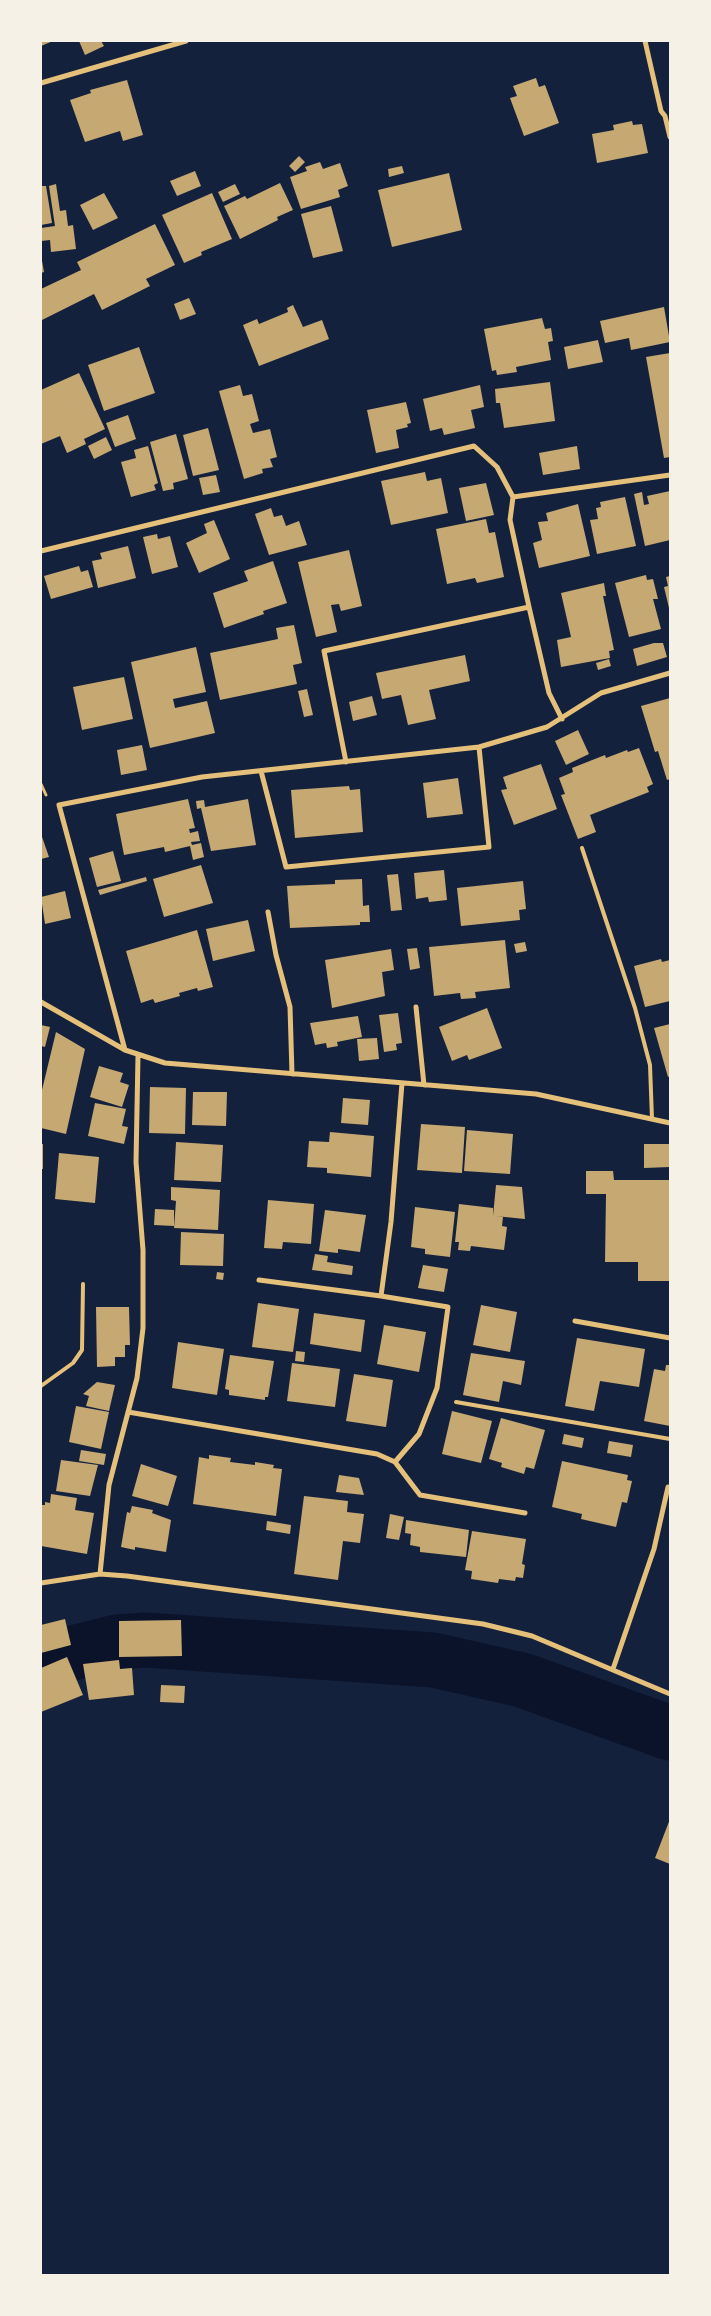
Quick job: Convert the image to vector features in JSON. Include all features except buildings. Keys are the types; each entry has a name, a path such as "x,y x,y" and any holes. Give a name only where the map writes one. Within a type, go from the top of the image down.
{"street":[{"path":"41,84 186,41"},
{"path":"645,41 661,111 665,116 670,137"},
{"path":"41,551 474,446 497,467 513,497 510,520 529,607 549,693 562,718"},
{"path":"513,497 670,475"},
{"path":"346,762 324,651 529,607"},
{"path":"125,1050 59,805 186,779 479,747 547,727 601,693 670,673"},
{"path":"261,771 286,867 489,847 479,747"},
{"path":"268,912 276,955 290,1007 292,1074"},
{"path":"41,1002 125,1050 138,1056 165,1062 536,1094 670,1123"},
{"path":"416,1007 424,1085"},
{"path":"100,1574 109,1485 137,1378 143,1328 143,1250 136,1162 138,1056"},
{"path":"381,1296 391,1222 402,1083"},
{"path":"260,1280 448,1307 437,1388 419,1434 395,1462"},
{"path":"574,1321 670,1338"},
{"path":"128,1412 377,1454 395,1462 420,1495 524,1513"},
{"path":"613,1669 654,1550 668,1488"},
{"path":"41,1583 100,1574 341,1603 483,1624 532,1636 670,1694"}],"lane":[{"path":"582,848 635,1008 648,1056 652,1119"},
{"path":"41,1386 73,1363 82,1350 83,1284"},
{"path":"456,1402 670,1439"}],"waterway":[{"path":"41,1661 117,1642 146,1640 433,1660 522,1680 670,1733"}]}
